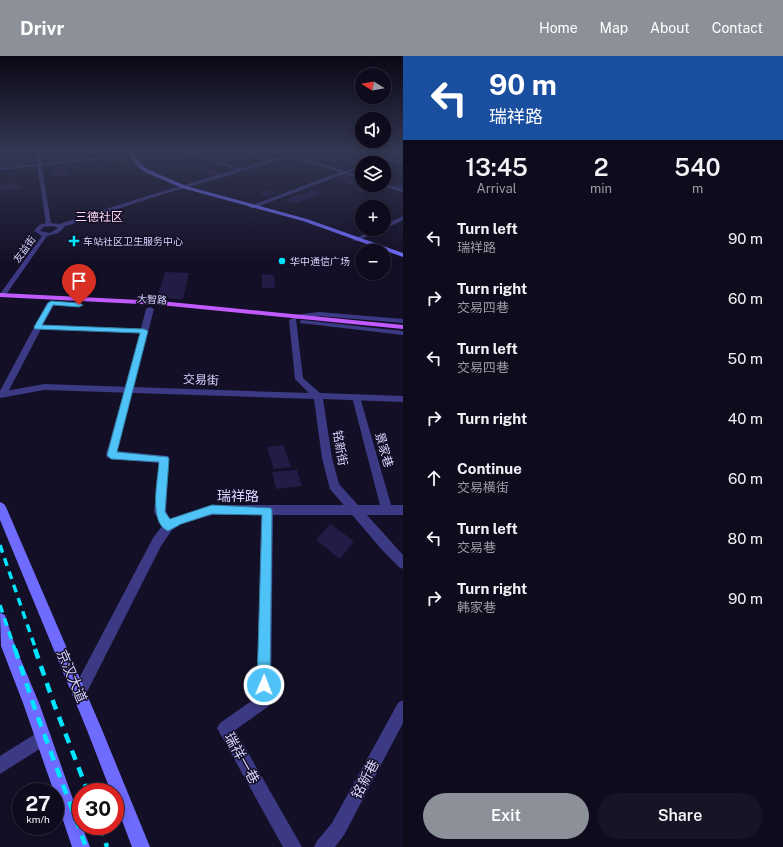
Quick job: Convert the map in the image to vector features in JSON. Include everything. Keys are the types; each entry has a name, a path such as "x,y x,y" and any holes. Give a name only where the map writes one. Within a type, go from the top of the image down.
{"main road":[{"path":"186,188 305,220 367,244"},
{"path":"357,240 403,255"},
{"path":"391,254 403,258"},
{"name":"大智路","path":"1,297 51,303 403,327"},
{"name":"大智路","path":"1,297 160,303 403,332"},
{"name":"京汉大道","path":"0,506 79,693 141,847"},
{"path":"0,620 81,847"}],"street":[{"path":"43,188 49,224"},
{"path":"59,226 61,228 58,232 46,234 38,233 37,230 41,226 49,224 59,226 180,188"},
{"path":"254,206 302,188"},
{"path":"393,188 403,191"},
{"path":"391,224 403,218"},
{"name":"友益街","path":"1,297 46,234"},
{"path":"357,240 365,236"},
{"path":"1,395 51,303"},
{"path":"79,693 157,542 168,526 160,512 164,459 111,455 150,309"},
{"name":"大智路","path":"297,320 319,314 403,321"},
{"path":"297,320 299,379 318,396"},
{"path":"38,327 144,331"},
{"name":"交易街","path":"1,395 44,387 403,399"},
{"name":"铭新街","path":"318,396 327,458 334,486 387,547 403,563"},
{"name":"景家巷","path":"356,397 387,510"},
{"name":"瑞祥路","path":"168,526 178,520 212,510 403,510"},
{"name":"瑞祥一巷","path":"267,511 264,700 224,728 293,847"},
{"name":"铭新巷","path":"323,847 338,828 403,708"},
{"path":"0,766 43,737"}],"building":[{"path":"0,188 20,188 20,189 0,191"},
{"path":"269,190 277,193 267,197 258,194"},
{"path":"312,190 320,192 316,194 319,195 297,203 284,200"},
{"path":"165,272 189,273 183,299 157,298"},
{"path":"262,274 274,275 275,288 262,288"},
{"path":"283,445 291,467 274,469 267,447"},
{"path":"297,470 302,486 276,489 272,472"},
{"path":"330,524 354,541 340,559 316,540"}],"railway":[{"path":"0,545 36,650"},
{"path":"0,605 15,650"},
{"path":"15,649 36,712 86,847"},
{"path":"35,649 54,704 85,783"},
{"path":"103,835 107,847"}],"place":[{"name":"车站社区卫生服务中心","path":"74,241"},
{"name":"华中通信广场","path":"282,261"}],"district":[{"name":"三德社区","path":"99,217"}],"route":[{"path":"79,305 51,303 38,327 144,331 111,455 164,459 160,512 168,526 178,520 212,510 267,511 264,685"}]}
